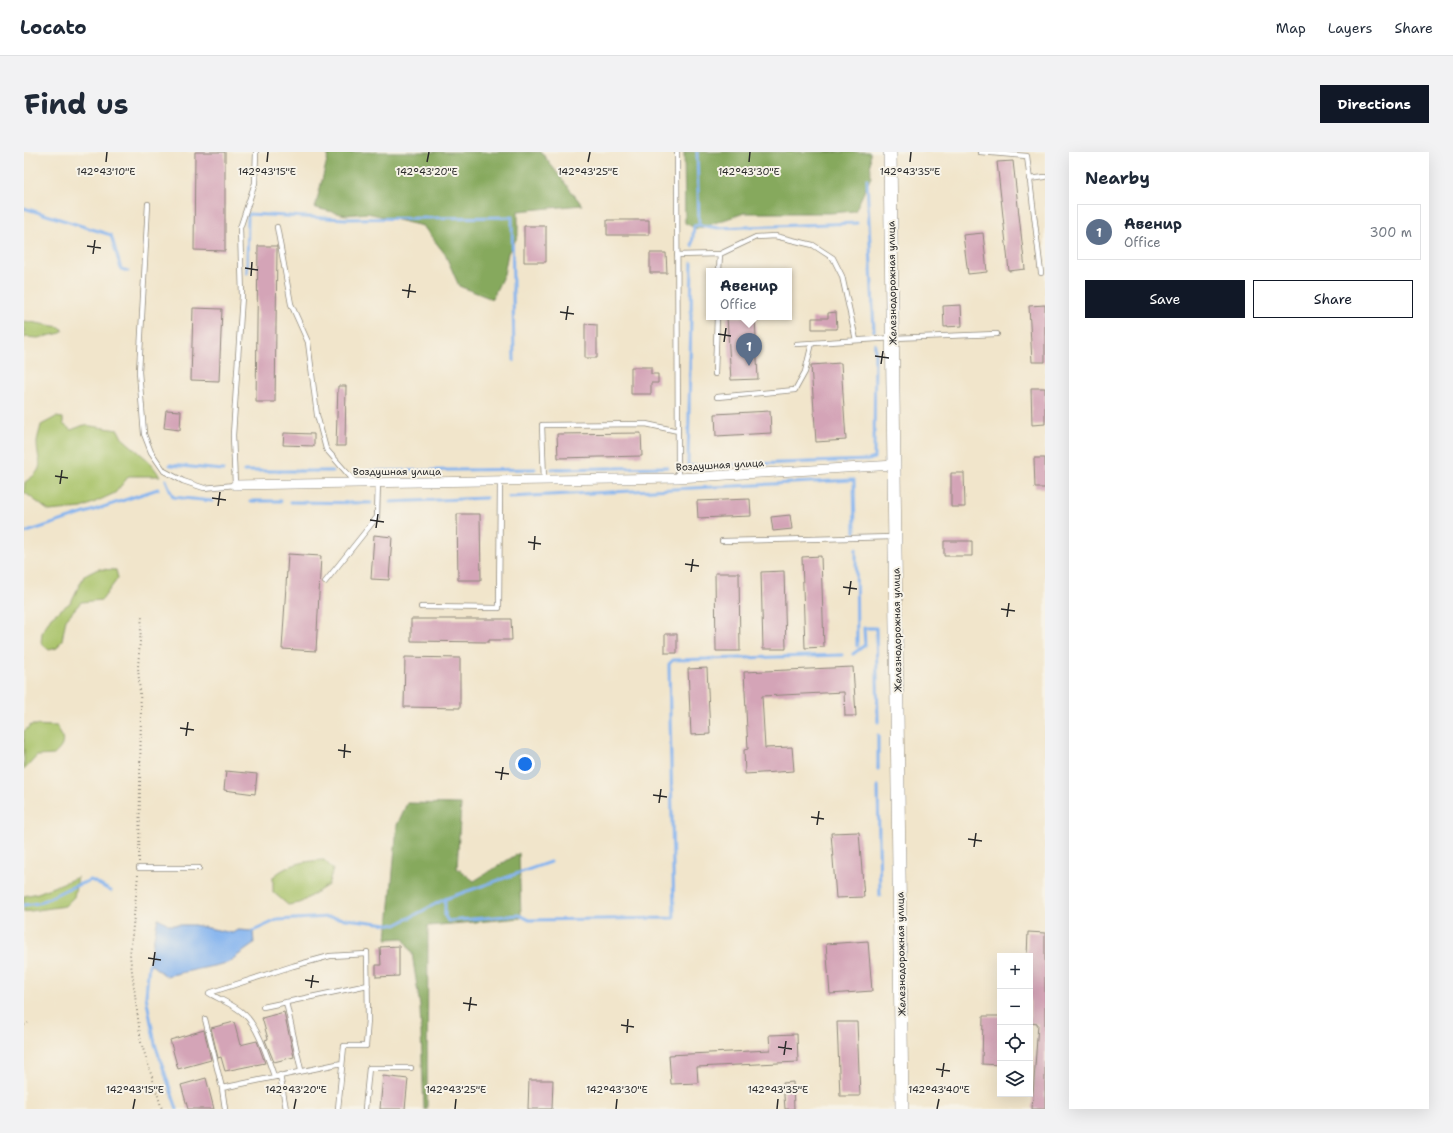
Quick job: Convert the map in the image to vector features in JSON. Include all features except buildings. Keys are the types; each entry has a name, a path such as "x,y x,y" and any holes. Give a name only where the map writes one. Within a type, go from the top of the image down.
{"main road":[{"name":"Железнодорожная улица","path":"890,152 894,338 902,1109"}],"street":[{"name":"Воздушная улица","path":"235,485 378,481 500,482 678,478 895,465"}],"lane":[{"path":"148,204 139,372 144,434 151,452 164,471 183,481 204,488 235,485 233,435 242,296 240,228 255,183 256,152"},
{"path":"677,152 678,478"},
{"path":"980,152 1027,156 1041,274"},
{"path":"1030,179 1045,177"},
{"path":"277,227 291,304 308,342 317,415 326,449 355,482"},
{"path":"677,255 720,254 756,237 775,236 813,245 833,258 842,276 856,340"},
{"path":"719,268 720,254"},
{"path":"715,374 717,320"},
{"path":"796,344 997,334"},
{"path":"717,397 795,390 805,372 812,343"},
{"path":"544,481 542,425 646,424 678,431"},
{"path":"325,582 377,517 378,481"},
{"path":"421,607 499,608 500,482"},
{"path":"722,541 896,537"},
{"path":"139,868 199,868"},
{"path":"274,1076 268,1058 251,1021 244,1013 209,993 293,966 330,956 367,953 368,1019 366,1046 344,1046 338,1109"},
{"path":"263,1007 368,985"},
{"path":"286,1002 302,1070"},
{"path":"205,1018 226,1109"},
{"path":"222,1088 302,1070 342,1063"},
{"path":"365,1109 368,1068 411,1068"},
{"path":"280,1075 286,1109"}],"path":[{"path":"24,1025 28,1023"}],"green space":[{"path":"329,152 541,152 582,205 518,211 518,236 508,253 504,274 492,299 459,286 445,254 423,226 367,213 346,215 315,208"},
{"path":"684,152 870,152 871,177 855,211 830,213 744,213 697,229 685,223"},
{"path":"24,321 60,327 63,330 61,333 38,338 24,337"},
{"path":"56,417 63,418 63,424 71,430 84,425 118,430 122,438 149,461 160,476 129,476 115,493 82,508 49,511 24,492 25,482 37,472 39,468 40,464 37,443 41,425"},
{"path":"98,569 116,570 118,578 102,600 81,602 66,619 62,640 57,648 49,650 41,643 42,633 51,617 71,602 84,576"},
{"path":"31,725 57,726 63,742 61,748 54,755 37,756 24,770 24,731"},
{"path":"407,803 461,804 457,868 474,881 519,853 521,918 428,926 427,1109 424,1109 420,1007 412,953 403,938 387,939 397,825"},
{"path":"324,860 333,869 328,885 300,903 288,905 273,892 273,877 284,869 310,861"},
{"path":"78,877 74,897 65,906 24,912 24,896 38,893"}],"water":[{"path":"158,918 170,925 194,925 232,933 238,930 253,931 254,944 227,963 166,976 149,963"}],"waterway":[{"path":"697,152 699,225"},
{"path":"867,179 874,331"},
{"path":"24,208 111,235 121,269 128,271"},
{"path":"247,273 248,214 346,219 512,217 514,361"},
{"path":"692,246 694,226 699,225 718,228 857,223"},
{"path":"692,263 688,466 869,460 874,458 875,343"},
{"path":"170,465 223,470"},
{"path":"552,469 667,467"},
{"path":"368,471 535,469"},
{"path":"244,471 332,471"},
{"path":"166,480 173,497 212,501"},
{"path":"509,497 854,480 855,532"},
{"path":"24,533 158,489"},
{"path":"390,502 486,498"},
{"path":"250,501 281,501"},
{"path":"291,502 371,503"},
{"path":"856,549 857,646"},
{"path":"853,654 865,645 864,628 876,628 878,722"},
{"path":"445,899 445,916 448,921 519,915 529,920 674,918 669,664 673,660 842,655"},
{"path":"878,735 878,769"},
{"path":"878,786 880,896"},
{"path":"253,931 277,920 329,917 396,925 445,899 550,862"},
{"path":"24,905 39,903 67,889 91,880 111,891"},
{"path":"149,963 146,996 155,1044 177,1109"}],"place":[{"name":"Авенир","path":"749,366"}]}
